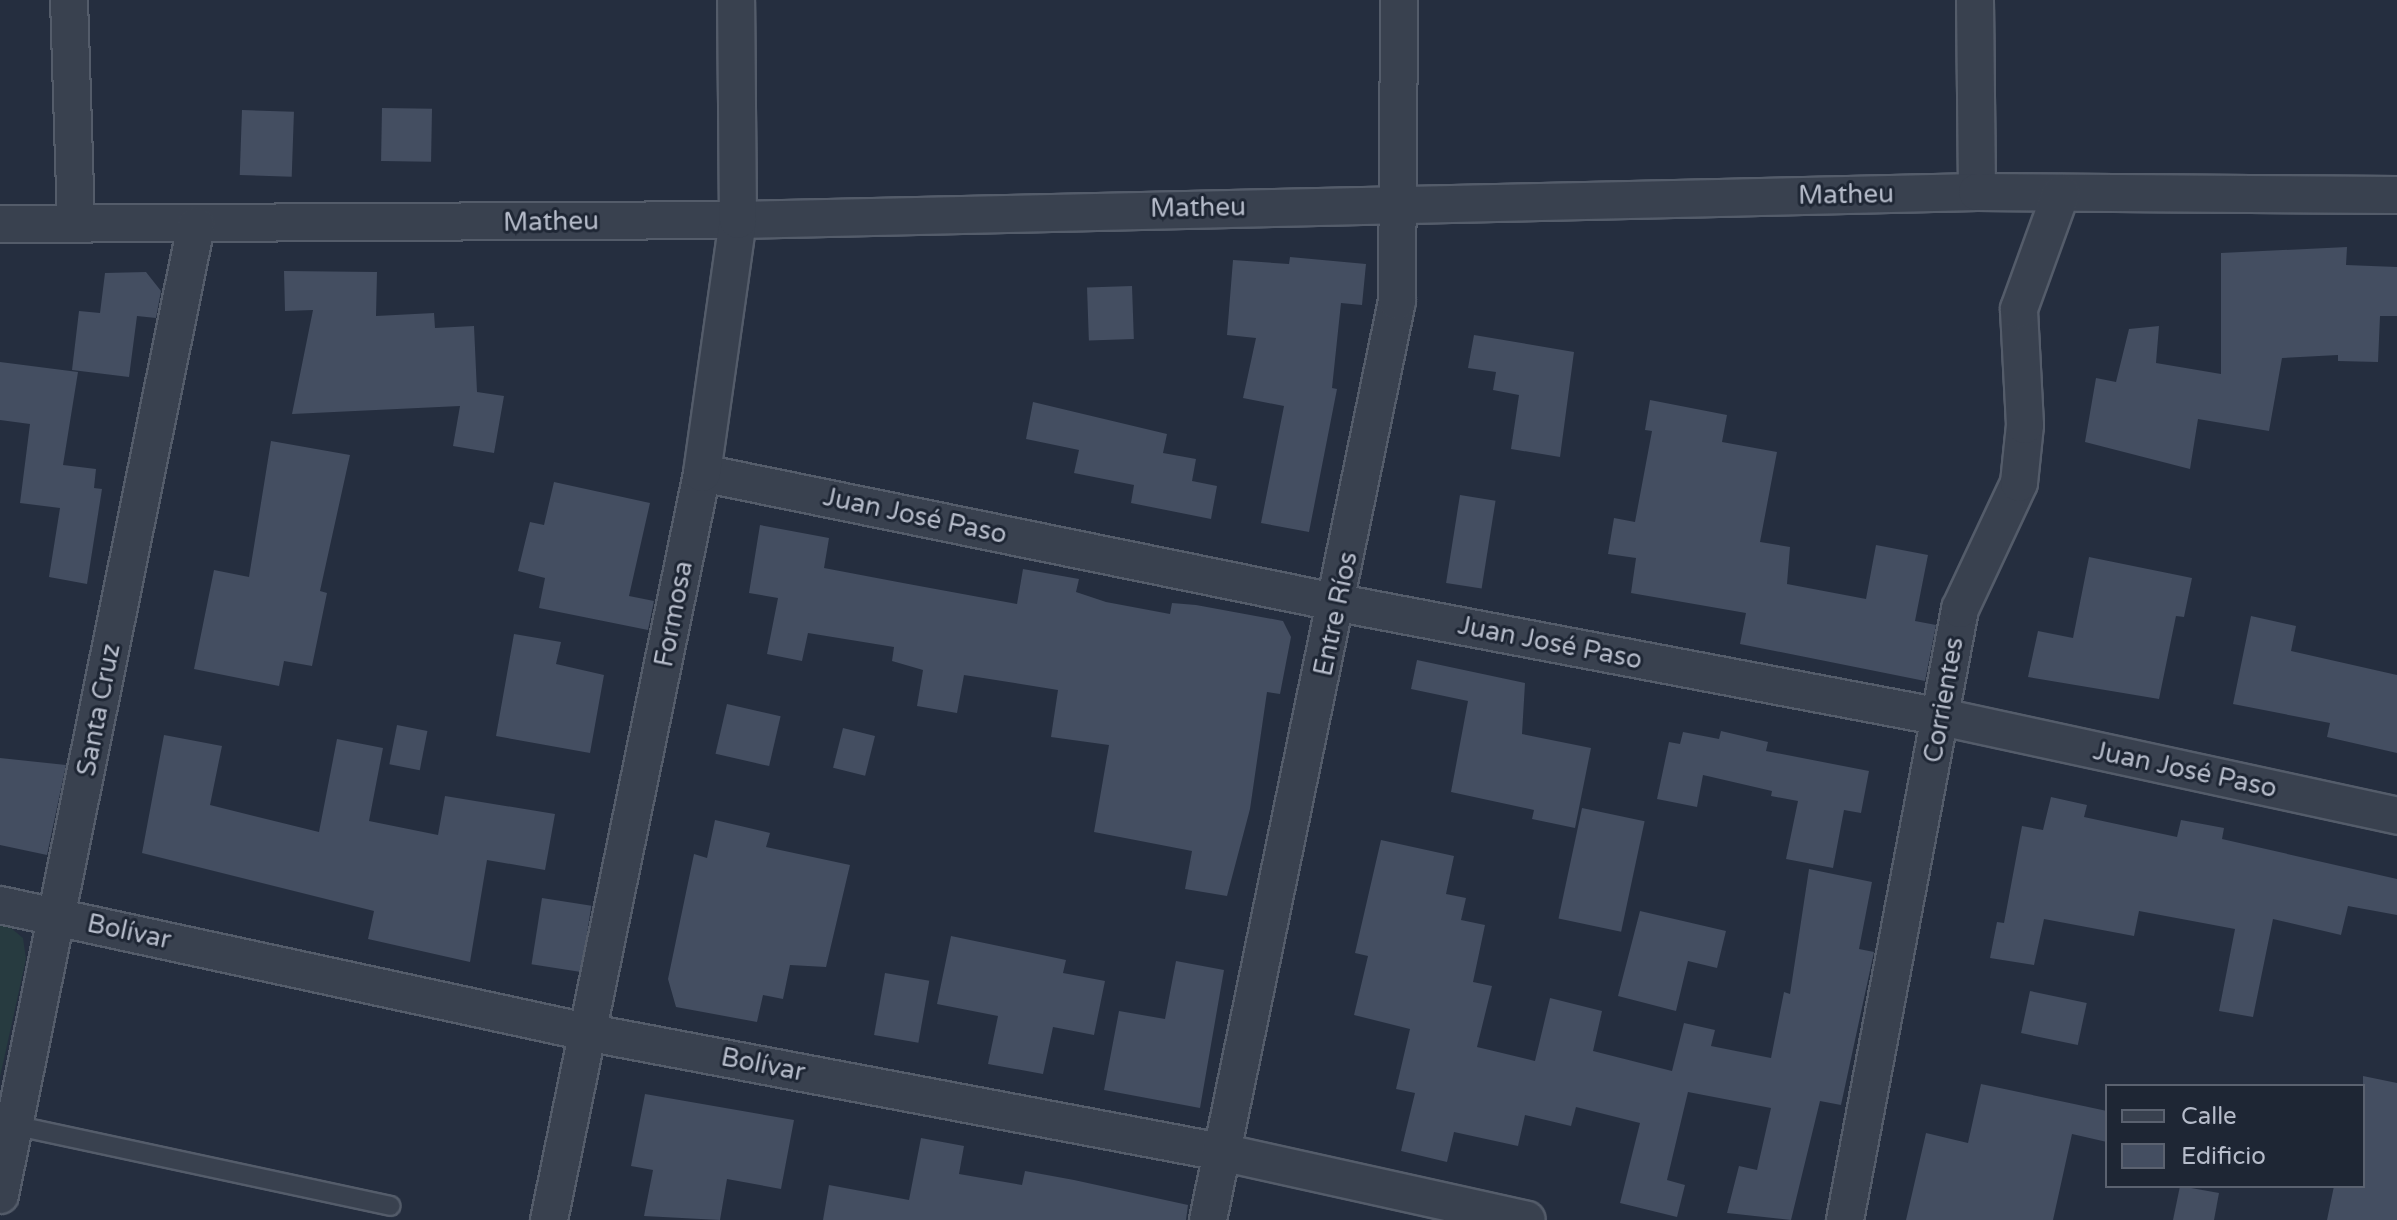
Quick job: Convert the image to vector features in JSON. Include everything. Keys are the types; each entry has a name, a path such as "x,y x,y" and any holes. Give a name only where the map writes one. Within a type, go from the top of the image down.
{"street":[{"path":"69,0 76,223"},
{"name":"Formosa","path":"549,1220 591,1033 702,473 738,220 736,0"},
{"name":"Entre Ríos","path":"1208,1220 1339,603 1397,301 1402,203 1399,0"},
{"path":"1975,0 1977,192"},
{"name":"Matheu","path":"0,224 196,226 738,220 1977,192 2397,195"},
{"name":"Corrientes","path":"1845,1220 1960,609 2019,483 2025,425 2019,309 2061,193"},
{"name":"Santa Cruz","path":"0,1195 196,226"},
{"name":"Juan José Paso","path":"702,473 1339,603 1941,717 2397,816"},
{"name":"Bolívar","path":"0,905 591,1033 1221,1152 1527,1220"}],"lane":[{"path":"13,1125 390,1206"}],"green space":[{"path":"0,919 23,938 26,959 0,1077"}],"building":[{"path":"382,108 432,109 431,162 381,161"},
{"path":"242,110 294,112 292,177 240,175"},
{"path":"2347,247 2346,265 2397,267 2397,316 2380,316 2378,362 2338,361 2338,355 2282,358 2269,431 2198,419 2190,469 2085,442 2096,378 2116,382 2129,329 2159,326 2156,363 2221,374 2221,253"},
{"path":"1290,257 1366,264 1362,305 1341,303 1332,388 1337,389 1309,532 1261,523 1284,406 1243,398 1256,338 1227,335 1233,260 1289,264"},
{"path":"284,271 377,272 376,316 434,313 435,328 474,326 477,392 504,396 494,453 453,446 460,406 292,414 313,310 285,311"},
{"path":"146,272 161,291 156,318 137,316 129,377 72,370 79,311 100,313 105,273"},
{"path":"1132,286 1134,339 1089,341 1087,288"},
{"path":"1474,335 1574,352 1560,457 1511,449 1519,395 1493,390 1496,372 1468,368"},
{"path":"0,362 78,372 63,465 96,469 94,488 102,489 87,584 49,577 60,508 20,503 30,424 0,420"},
{"path":"1650,400 1727,415 1722,442 1777,452 1760,542 1790,547 1787,584 1866,599 1876,545 1928,555 1915,621 1936,625 1925,681 1740,644 1746,613 1631,593 1636,558 1608,554 1614,518 1635,522 1652,431 1645,430"},
{"path":"1033,402 1167,434 1163,453 1196,459 1192,481 1217,486 1211,519 1131,503 1134,485 1074,473 1079,450 1026,439"},
{"path":"271,441 350,455 320,591 327,593 312,666 284,661 279,686 194,669 214,570 249,577"},
{"path":"554,482 650,503 629,596 654,601 648,630 539,608 545,578 518,571 530,522 544,525"},
{"path":"1460,495 1496,501 1482,589 1446,583"},
{"path":"760,525 829,538 824,568 1017,604 1023,569 1079,579 1076,592 1106,602 1170,614 1172,603 1196,605 1283,621 1291,637 1280,694 1267,692 1250,809 1227,896 1185,889 1192,851 1094,832 1109,745 1051,737 1058,690 964,675 957,713 917,706 923,670 892,661 894,647 808,633 802,661 767,654 778,598 749,593"},
{"path":"2089,557 2192,578 2184,617 2176,616 2159,699 2028,677 2038,631 2073,638"},
{"path":"2251,616 2296,626 2291,651 2397,675 2397,753 2327,737 2330,723 2233,704"},
{"path":"514,634 561,642 556,664 604,675 590,753 496,736"},
{"path":"1417,660 1525,683 1522,734 1591,748 1575,828 1532,819 1534,810 1451,792 1468,701 1411,689"},
{"path":"727,704 781,716 769,766 716,754"},
{"path":"397,725 427,731 420,770 389,764"},
{"path":"843,728 875,736 865,776 833,768"},
{"path":"1721,731 1768,742 1766,751 1869,771 1861,813 1844,810 1833,868 1786,859 1798,801 1771,796 1772,791 1703,775 1697,807 1657,799 1669,742 1680,744 1683,732 1719,739"},
{"path":"164,735 222,746 210,805 319,832 337,739 383,748 369,821 438,835 445,796 555,814 545,870 487,860 470,962 368,939 374,911 142,853"},
{"path":"0,758 66,765 47,855 0,845"},
{"path":"2051,797 2087,805 2084,817 2177,837 2181,820 2224,828 2222,839 2397,879 2397,915 2348,906 2341,935 2273,919 2253,1017 2219,1011 2235,929 2139,911 2134,936 2044,919 2034,965 1990,958 1997,922 2004,923 2022,826 2043,830"},
{"path":"1582,808 1645,821 1621,932 1559,919"},
{"path":"715,820 770,833 766,847 850,865 826,967 790,965 783,999 763,995 757,1022 676,1007 668,979 694,854 707,858"},
{"path":"1381,840 1454,856 1446,894 1466,898 1461,920 1485,925 1473,982 1492,986 1477,1047 1535,1061 1550,998 1602,1011 1593,1051 1672,1071 1684,1023 1715,1030 1711,1046 1771,1058 1784,992 1790,994 1809,869 1872,882 1859,949 1874,952 1841,1105 1820,1101 1791,1220 1727,1213 1739,1166 1757,1170 1771,1108 1688,1092 1667,1180 1685,1185 1677,1217 1620,1203 1640,1123 1576,1107 1571,1126 1525,1115 1518,1146 1454,1132 1447,1162 1401,1151 1415,1093 1396,1089 1410,1029 1354,1015 1368,956 1355,953"},
{"path":"542,898 591,906 581,972 532,964"},
{"path":"1640,911 1726,931 1717,968 1688,961 1676,1011 1618,996"},
{"path":"951,936 1066,960 1063,973 1105,981 1094,1035 1053,1027 1043,1074 988,1064 998,1016 937,1004"},
{"path":"1176,961 1224,970 1200,1108 1104,1090 1119,1011 1165,1019"},
{"path":"885,973 929,981 918,1043 874,1035"},
{"path":"2030,991 2087,1003 2078,1045 2021,1033"},
{"path":"2363,1076 2397,1083 2397,1220 2327,1220 2334,1188 2365,1188"},
{"path":"1981,1084 2105,1111 2105,1142 2072,1134 2053,1220 1906,1220 1926,1133 1968,1143"},
{"path":"645,1094 794,1120 781,1189 727,1179 720,1220 644,1216 653,1170 631,1166"},
{"path":"921,1138 964,1146 959,1174 1022,1185 1025,1171 1074,1180 1188,1205 1186,1220 823,1220 829,1185 909,1200"},
{"path":"2180,1188 2219,1193 2214,1220 2173,1220"}]}
